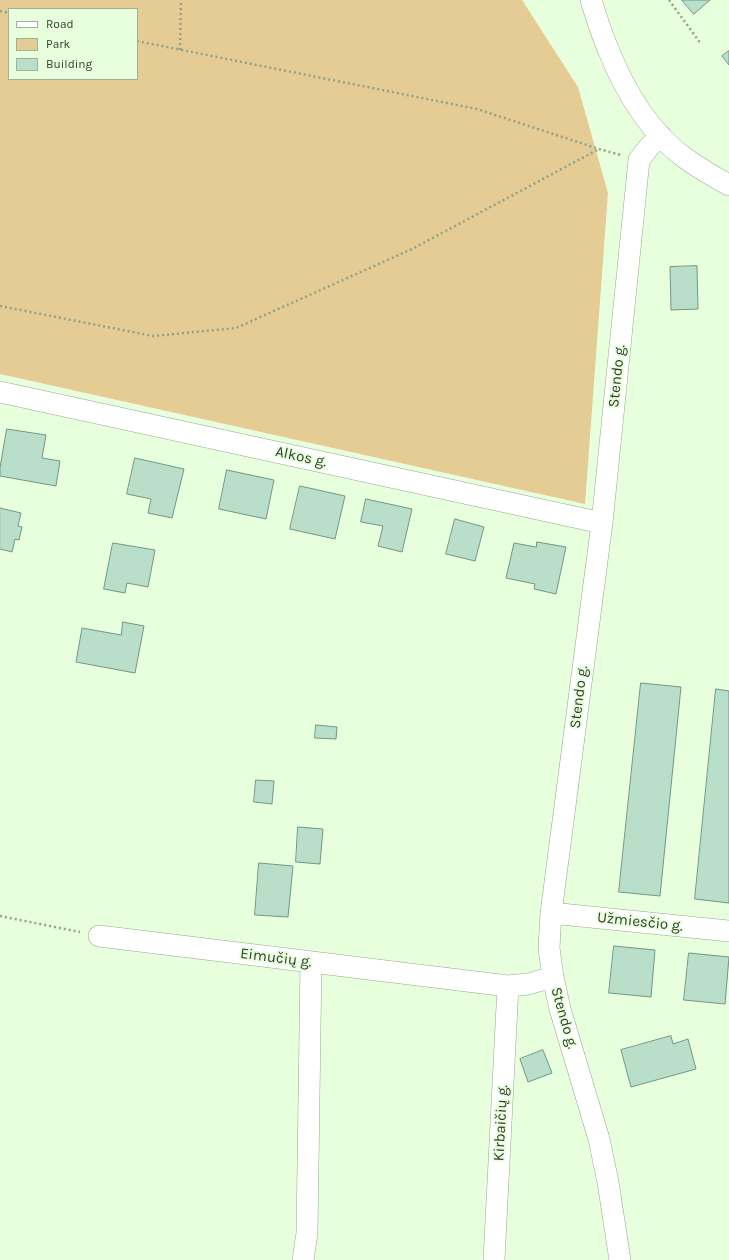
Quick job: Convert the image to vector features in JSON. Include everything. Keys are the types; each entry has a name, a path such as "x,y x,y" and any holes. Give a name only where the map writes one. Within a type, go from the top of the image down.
{"street":[{"path":"591,0 608,49 630,94 661,136 684,157 712,176 729,185"},
{"path":"639,160 649,147 661,136"},
{"name":"Stendo g.","path":"620,1260 608,1182 599,1139 586,1091 560,1009 553,977 549,948 551,912 602,523 639,160"},
{"name":"Alkos g.","path":"0,392 602,523"},
{"name":"Užmiesčio g.","path":"551,912 729,931"},
{"name":"Eimučių g.","path":"99,936 508,986 528,984 553,977"},
{"path":"303,1260 307,1233 312,962"},
{"name":"Kirbaičių g.","path":"494,1260 508,986"}],"path":[{"path":"180,50 181,0"},
{"path":"668,0 701,44"},
{"path":"138,41 477,109 599,149 639,160"},
{"path":"0,306 153,336 236,328 412,249 599,149"},
{"path":"0,916 99,936"}],"green space":[{"path":"0,0 522,0 578,87 608,193 585,504 0,374"}],"building":[{"path":"682,0 710,0 694,14"},
{"path":"729,51 729,65 722,56"},
{"path":"697,266 698,309 671,310 670,267"},
{"path":"7,429 46,435 42,458 60,461 56,486 0,476"},
{"path":"135,458 184,469 172,518 148,513 151,499 127,494"},
{"path":"227,470 274,480 266,519 219,509"},
{"path":"300,486 345,496 335,539 290,529"},
{"path":"366,499 412,509 402,552 378,546 383,526 361,522"},
{"path":"0,508 21,513 18,526 22,527 19,540 15,539 12,552 0,549"},
{"path":"455,519 484,527 475,561 446,554"},
{"path":"537,542 566,547 556,594 534,589 535,584 506,578 514,543 536,547"},
{"path":"113,543 155,550 148,587 127,583 125,593 104,589"},
{"path":"123,622 144,626 135,673 76,662 82,628 121,635"},
{"path":"641,683 681,687 660,896 619,892"},
{"path":"716,689 729,691 729,903 695,899"},
{"path":"316,725 337,727 336,739 315,738"},
{"path":"256,780 274,781 272,804 254,802"},
{"path":"298,827 323,829 320,864 296,862"},
{"path":"259,863 293,866 288,917 255,915"},
{"path":"614,946 655,950 651,997 609,993"},
{"path":"689,953 729,957 725,1004 684,1000"},
{"path":"671,1036 673,1044 688,1039 696,1069 631,1087 621,1050"},
{"path":"543,1050 552,1073 528,1082 520,1059"}]}
